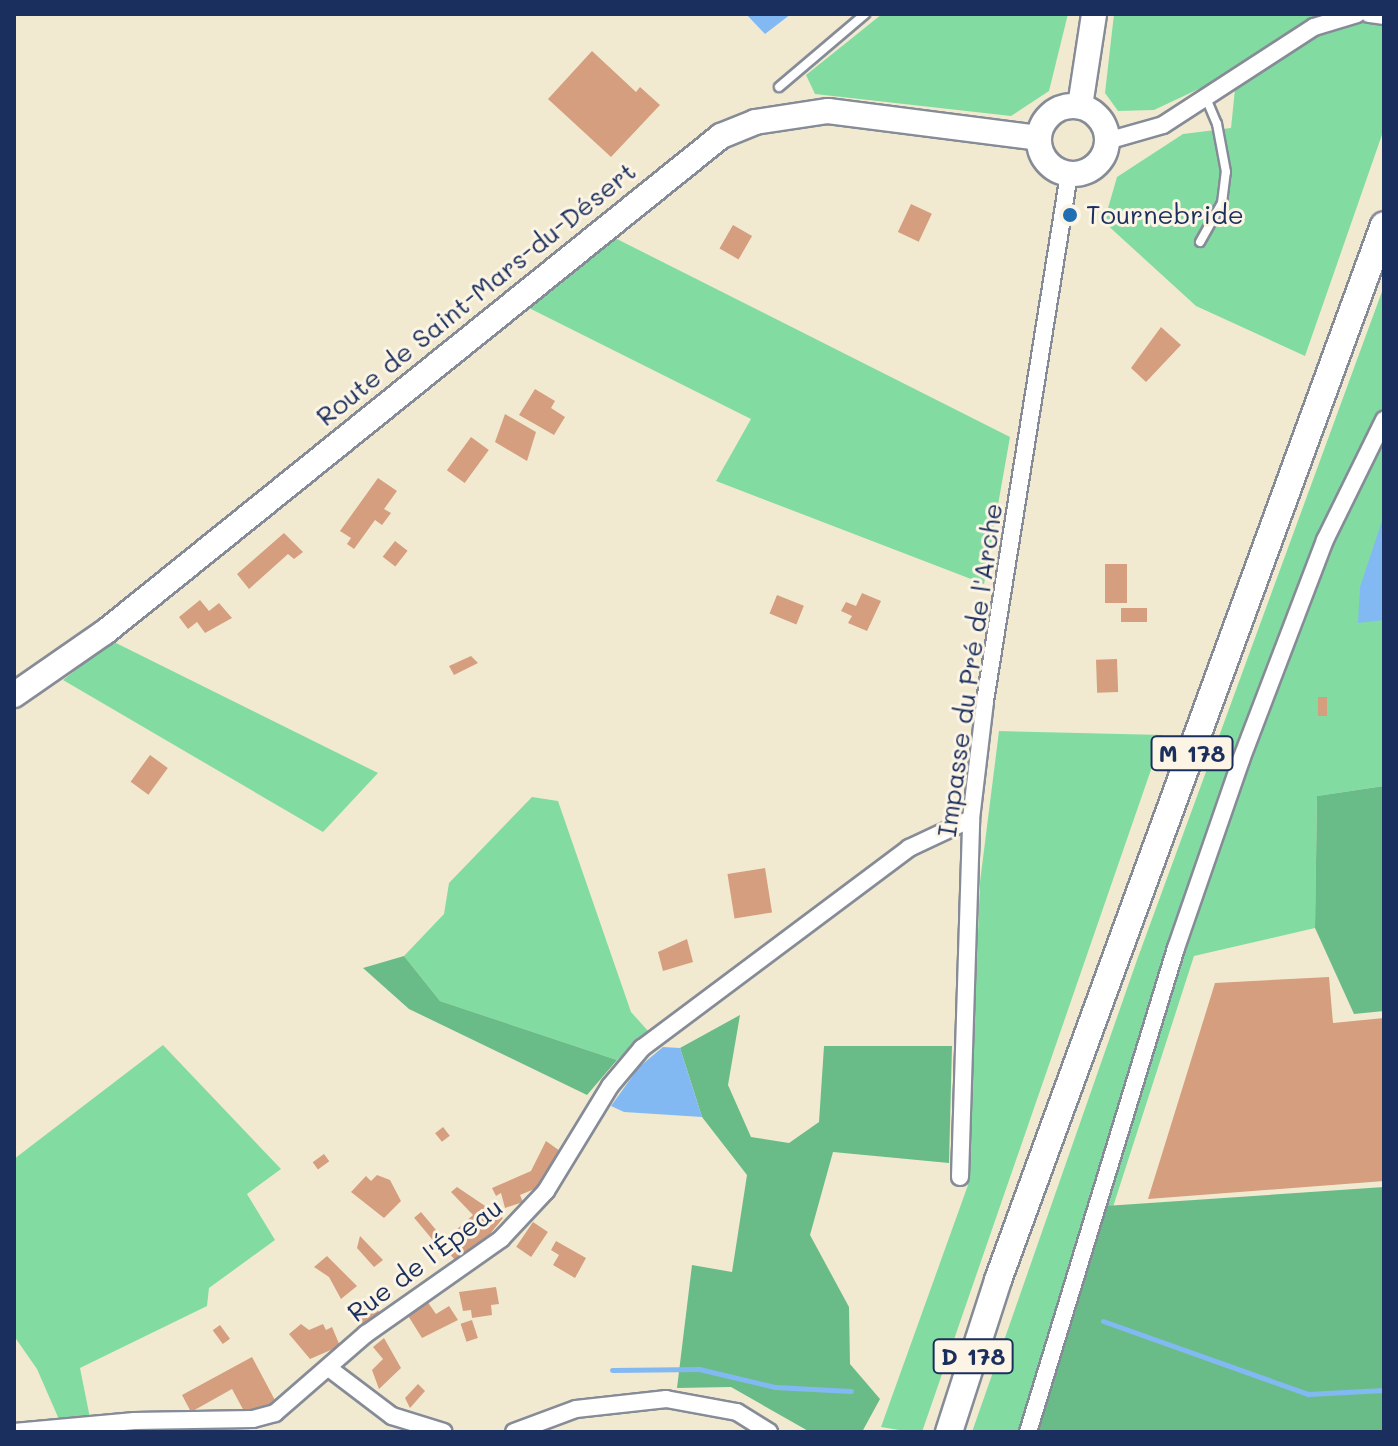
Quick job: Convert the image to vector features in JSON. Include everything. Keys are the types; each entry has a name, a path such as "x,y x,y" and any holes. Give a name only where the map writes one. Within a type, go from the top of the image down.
{"main road":[{"path":"1080,106 1094,14"},
{"path":"1080,106 1100,118 1107,141 1091,169 1069,174 1043,158 1038,138 1057,109 1080,106"},
{"name":"Route de Saint-Mars-du-Désert","path":"14,695 105,632 721,136 755,122 828,111 1038,138"},
{"name":"M 178","path":"998,1280 1384,225"},
{"name":"D 178","path":"949,1432 998,1280"}],"street":[{"path":"1107,141 1163,125 1314,27 1357,14"},
{"path":"1369,14 1384,16"},
{"name":"Impasse du Pré de l'Arche","path":"960,1177 971,819 985,701 1069,174"},
{"path":"1028,1432 1176,948 1241,760 1325,540 1384,421"},
{"name":"Rue de l'Épeau","path":"14,1432 134,1421 253,1419 275,1413 330,1369 366,1334 501,1239 546,1191 610,1086 642,1048 909,848 971,819"},
{"path":"330,1369 392,1416 444,1432"},
{"path":"514,1432 576,1409 666,1399 737,1412 769,1432"}],"lane":[{"path":"779,87 865,14"},
{"path":"1200,242 1222,203 1226,172 1217,124 1206,98"}],"green space":[{"path":"882,14 1068,14 1049,91 1011,116 815,94 806,75"},
{"path":"1114,14 1321,14 1203,87 1154,110 1118,111 1105,93"},
{"path":"1364,22 1384,26 1384,129 1305,356 1196,306 1104,222 1117,177 1183,134 1231,128 1235,89 1317,34"},
{"path":"609,235 1010,437 984,584 716,481 751,419 525,306"},
{"path":"1384,286 1384,786 1317,796 1315,928 1194,956 1113,1207 1105,1206 1034,1432 972,1432 1137,960"},
{"path":"112,641 378,773 323,832 63,680"},
{"path":"999,731 1163,735 922,1432 911,1432 881,1427 968,1185 980,882"},
{"path":"1384,786 1384,1011 1354,1014 1315,928 1317,796"},
{"path":"532,797 558,801 631,1012 649,1032 617,1060 440,1001 404,956 444,914 449,883"},
{"path":"404,956 440,1001 617,1060 587,1095 409,1009 363,968"},
{"path":"740,1015 728,1085 751,1137 789,1143 819,1122 824,1046 952,1046 949,1163 833,1152 810,1235 849,1307 850,1364 880,1399 862,1432 810,1432 731,1387 677,1388 692,1265 732,1272 747,1175 702,1117 680,1048"},
{"path":"163,1045 281,1169 247,1194 275,1240 209,1288 207,1306 80,1368 90,1418 61,1424 37,1369 14,1336 14,1159"},
{"path":"1384,1187 1384,1432 1034,1432 1105,1206"}],"water":[{"path":"746,14 791,14 765,34"},
{"path":"1384,515 1384,620 1358,623 1360,587"},
{"path":"663,1047 680,1048 702,1117 624,1112 611,1106 639,1067"}],"building":[{"path":"592,51 636,92 640,87 660,105 611,157 548,99"},
{"path":"911,204 932,214 919,242 898,232"},
{"path":"733,225 752,236 739,259 720,248"},
{"path":"1161,327 1181,345 1146,382 1131,368"},
{"path":"535,389 555,401 551,408 565,417 554,435 519,415"},
{"path":"505,414 536,432 527,461 495,442"},
{"path":"471,437 489,450 465,483 447,470"},
{"path":"378,478 397,491 384,509 391,513 382,525 375,520 354,549 347,544 351,538 340,531"},
{"path":"284,533 303,552 294,559 288,554 249,589 237,574"},
{"path":"395,541 408,551 395,567 383,557"},
{"path":"1105,564 1127,564 1127,603 1105,603"},
{"path":"862,593 881,601 867,631 848,623 852,616 841,611 846,602 856,606"},
{"path":"777,595 804,606 796,624 770,614"},
{"path":"200,600 209,611 219,603 232,618 205,633 197,622 188,629 179,617"},
{"path":"1121,608 1147,608 1147,622 1121,622"},
{"path":"471,656 478,663 454,675 449,666"},
{"path":"1117,659 1118,692 1097,693 1096,660"},
{"path":"1318,697 1327,697 1327,716 1318,716"},
{"path":"150,755 168,768 148,795 131,782"},
{"path":"765,868 772,912 735,918 727,874"},
{"path":"687,939 693,962 663,971 658,952"},
{"path":"1329,977 1333,1023 1384,1018 1384,1181 1148,1199 1215,983"},
{"path":"443,1127 450,1136 442,1142 435,1133"},
{"path":"546,1141 560,1151 559,1156 539,1187 520,1195 523,1202 505,1208 501,1193 496,1196 492,1188 531,1171"},
{"path":"324,1154 329,1161 318,1170 313,1162"},
{"path":"377,1175 390,1180 401,1201 384,1218 351,1192 366,1176 371,1181"},
{"path":"457,1187 503,1218 486,1239 456,1261 447,1251 462,1238 455,1231 473,1215 451,1192"},
{"path":"421,1212 441,1236 434,1242 414,1218"},
{"path":"533,1222 548,1232 531,1257 516,1247"},
{"path":"360,1236 383,1260 374,1267 357,1248"},
{"path":"556,1241 586,1258 575,1278 553,1265 559,1255 551,1250"},
{"path":"327,1256 357,1286 341,1299 329,1277 314,1267"},
{"path":"496,1287 499,1304 491,1305 492,1315 472,1318 471,1310 463,1311 459,1292"},
{"path":"368,1300 380,1313 363,1328 356,1310"},
{"path":"427,1301 436,1314 449,1306 458,1320 422,1338 407,1314"},
{"path":"472,1320 478,1338 466,1342 461,1324"},
{"path":"301,1324 309,1330 323,1324 326,1330 332,1327 340,1346 310,1359 289,1334"},
{"path":"220,1325 230,1339 223,1344 213,1330"},
{"path":"384,1338 401,1368 379,1389 372,1370 383,1359 373,1347"},
{"path":"252,1357 277,1404 245,1413 232,1389 191,1412 182,1395"},
{"path":"418,1384 425,1391 410,1408 405,1398"}],"waterway":[{"path":"1103,1321 1308,1394 1384,1390"},
{"path":"612,1370 699,1369 775,1387 851,1391"}],"place":[{"name":"Tournebride","path":"1070,215"}]}
